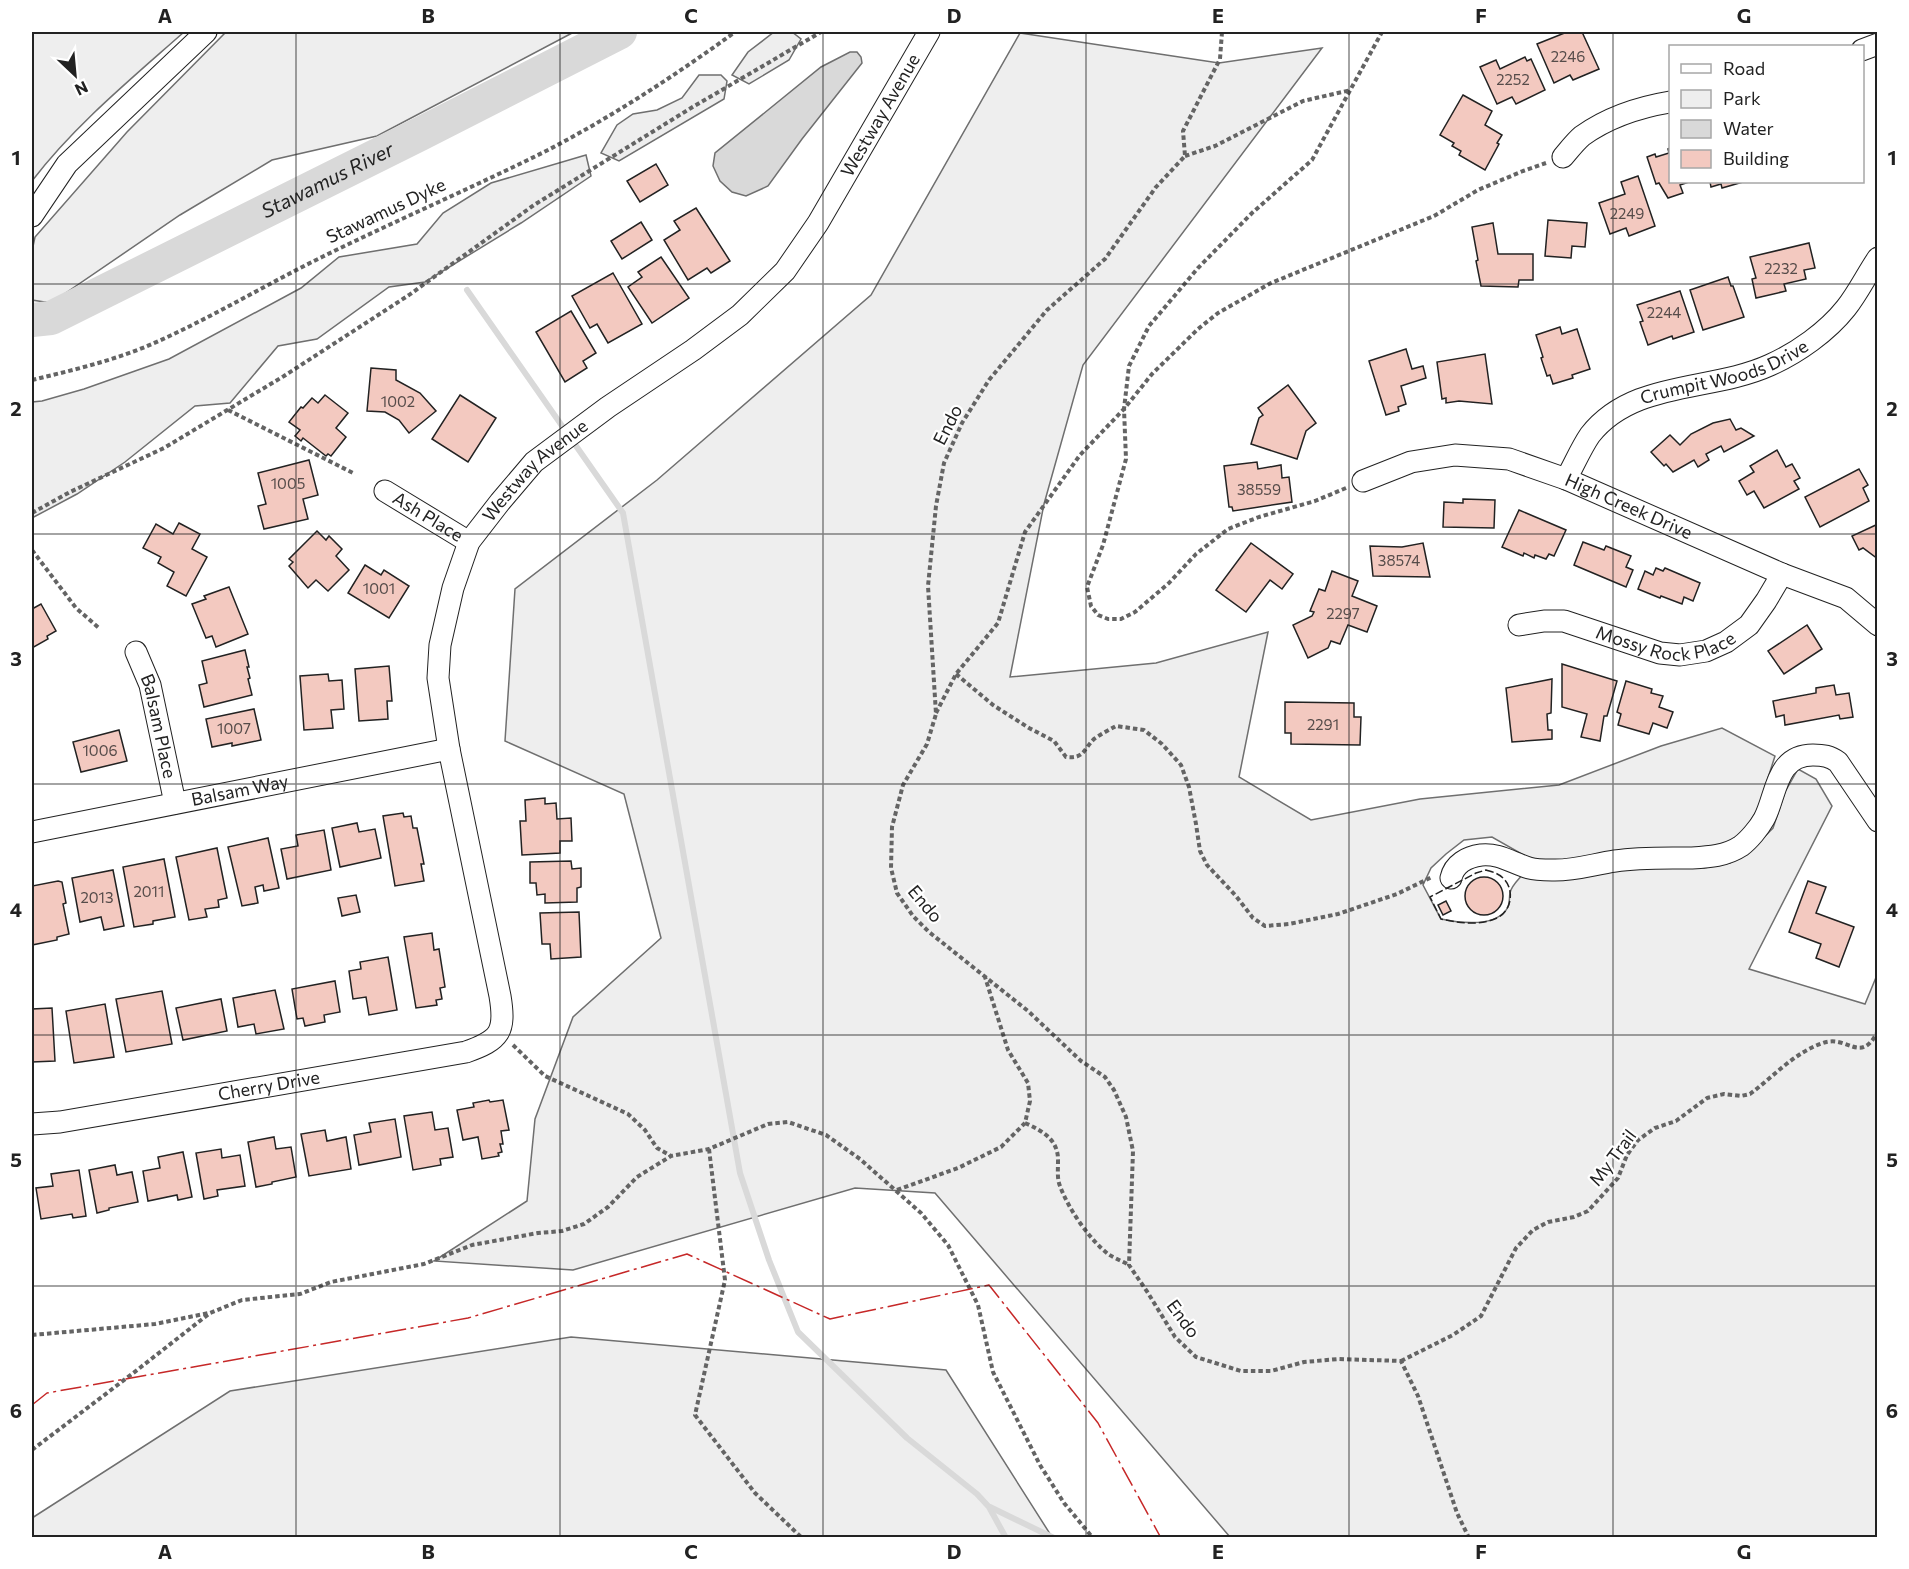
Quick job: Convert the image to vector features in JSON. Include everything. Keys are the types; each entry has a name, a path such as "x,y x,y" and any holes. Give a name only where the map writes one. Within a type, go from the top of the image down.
{"street":[{"path":"32,216 67,164 206,32"},
{"name":"Westway Avenue","path":"499,1032 503,1016 500,996 449,749 438,678 440,645 453,588 469,542 534,462 740,315 785,271 818,223 928,32"},
{"path":"1864,50 1878,44"},
{"path":"1563,157 1581,138 1600,125 1628,113 1669,103"},
{"name":"Crumpit Woods Drive","path":"1566,479 1590,436 1609,416 1636,400 1742,375 1769,366 1796,351 1826,328 1845,309 1878,258"},
{"name":"High Creek Drive","path":"1363,481 1411,462 1455,455 1509,459 1566,479 1782,574 1846,598 1878,625"},
{"name":"Ash Place","path":"385,490 469,542"},
{"name":"Mossy Rock Place","path":"1519,625 1564,621 1660,653 1680,655 1706,651 1726,642 1749,625 1782,574"},
{"name":"Balsam Place","path":"136,652 150,685 175,803"},
{"name":"Balsam Way","path":"32,832 449,749"},
{"path":"1452,874 1462,861 1478,855 1494,854 1530,868 1553,870 1617,860 1712,857 1728,853 1750,837 1765,818 1783,769 1795,759 1807,755 1829,756 1838,762 1878,821"},
{"name":"Cherry Drive","path":"32,1124 60,1122 466,1052 488,1045 499,1032"}],"path":[{"name":"Stawamus Dyke","path":"32,380 94,364 142,348 186,328 321,257 548,149 624,107 703,56 735,32"},
{"path":"32,513 70,492 164,448 228,410 410,295 534,205 691,108 821,32"},
{"path":"1222,32 1220,59 1182,131 1185,156 1215,146 1303,101 1351,90"},
{"path":"1363,481 1315,501 1228,529 1196,554 1142,608 1121,619 1108,619 1098,615 1091,606 1087,587 1102,545 1126,459 1124,409 1129,366 1149,326 1197,268 1252,213 1312,160 1382,32"},
{"name":"Endo","path":"1185,156 1156,186 1105,259 1047,310 989,380 962,423 944,463 936,506 928,586 936,714 927,744 903,785 892,827 891,868 897,893 929,932 1028,1011 1081,1061 1105,1077 1114,1090 1126,1117 1132,1151 1129,1265 1175,1337 1196,1357 1241,1371 1271,1371 1304,1362 1338,1359 1401,1361"},
{"path":"936,714 956,674 998,623 1025,532 1080,454 1124,409 1170,355 1218,313 1244,297 1300,270 1434,216 1478,190 1563,157"},
{"path":"228,410 353,473"},
{"path":"32,550 76,608 99,628"},
{"path":"956,674 993,705 1029,729 1054,741 1066,757 1075,758 1084,753 1094,740 1116,726 1144,730 1162,744 1180,765 1191,796 1200,851 1207,865 1253,918 1266,926 1289,924 1338,914 1397,894 1432,877 1452,874"},
{"path":"897,1190 958,1168 1001,1146 1025,1123 1030,1101 1028,1083 1008,1050 985,976"},
{"name":"My Trail","path":"1401,1361 1453,1335 1481,1316 1516,1248 1527,1236 1548,1222 1574,1217 1588,1211 1618,1178 1627,1155 1638,1140 1655,1128 1676,1121 1707,1098 1724,1094 1741,1096 1750,1094 1795,1058 1823,1042 1839,1041 1851,1047 1862,1048 1870,1045 1878,1031"},
{"path":"499,1032 545,1076 628,1114 645,1130 657,1148 671,1156"},
{"path":"32,1335 155,1324 210,1313 242,1300 300,1294 331,1282 424,1264 472,1245 561,1231 584,1224 608,1207 637,1178 671,1156 709,1149 768,1124 788,1122 826,1135 860,1159 921,1213 948,1245 978,1305 993,1372 1040,1465 1064,1503 1093,1538"},
{"path":"1025,1123 1043,1132 1056,1145 1059,1157 1058,1182 1069,1207 1108,1254 1129,1265"},
{"path":"709,1149 725,1280 694,1415 755,1493 802,1538"},
{"path":"32,1450 210,1313"},
{"path":"1401,1361 1418,1396 1457,1514 1469,1538"}],"green space":[{"path":"32,32 184,32 85,122 32,181"},
{"path":"226,32 574,32 377,136 272,160 180,215 51,303 32,300 32,251 35,237 127,132"},
{"path":"774,32 792,32 801,39 789,60 749,84 732,75 748,52"},
{"path":"1020,33 1219,63 1322,48 1083,365 1044,504 1010,677 1156,663 1268,632 1239,777 1311,820 1420,799 1559,785 1661,746 1722,728 1775,756 1758,809 1741,836 1716,849 1536,862 1492,837 1464,840 1431,868 1423,885 1441,919 1458,922 1487,921 1503,914 1508,907 1512,888 1524,873 1688,863 1704,868 1730,863 1752,849 1773,828 1785,792 1798,769 1816,779 1832,806 1749,969 1865,1004 1877,975 1877,1537 1230,1537 935,1193 855,1188 573,1270 434,1261 527,1201 535,1119 573,1017 661,938 624,794 505,741 515,589 657,480 871,295"},
{"path":"699,75 721,75 727,81 724,99 619,161 601,153 617,125 633,114 657,110 682,98"},
{"path":"586,155 591,176 521,223 425,282 389,287 317,339 278,346 230,403 195,406 125,462 77,494 32,518 32,402 84,389 169,359 301,288 339,257 417,244 443,213 491,183"},
{"path":"571,1337 946,1370 1052,1537 32,1537 32,1518 230,1391"}],"water":[{"path":"850,52 857,52 862,63 768,186 746,196 732,192 720,181 713,166 715,153 821,67"}],"building":[{"path":"1567,32 1582,32 1599,69 1573,80 1570,75 1554,83 1537,44"},
{"path":"1525,57 1527,61 1531,59 1545,90 1516,104 1512,97 1497,104 1480,67 1496,60 1500,69"},
{"path":"1463,95 1492,111 1485,125 1502,135 1485,170 1459,155 1461,151 1452,146 1454,143 1440,135"},
{"path":"1669,153 1669,183 1686,183 1680,185 1683,193 1668,198 1659,183 1656,184 1647,157 1655,154 1656,157"},
{"path":"656,164 668,185 640,202 627,181"},
{"path":"1638,176 1655,226 1629,236 1626,228 1610,234 1599,203 1625,194 1621,182"},
{"path":"1710,183 1740,183 1722,188 1721,184 1711,187"},
{"path":"696,208 730,261 711,273 707,268 688,280 664,240 680,230 674,221"},
{"path":"1548,220 1587,223 1585,247 1572,246 1571,258 1545,256"},
{"path":"641,222 652,240 622,259 611,241"},
{"path":"1493,223 1498,254 1533,254 1533,280 1519,280 1518,287 1481,286 1472,227"},
{"path":"1809,243 1815,268 1804,270 1806,279 1784,284 1786,291 1756,298 1752,279 1756,278 1750,257"},
{"path":"661,257 689,298 652,323 628,287 642,277 638,272"},
{"path":"613,273 642,324 608,343 597,324 590,328 572,296"},
{"path":"1728,277 1744,317 1703,330 1690,290"},
{"path":"1680,291 1694,332 1673,339 1672,336 1648,345 1637,305"},
{"path":"571,311 596,353 583,361 587,368 565,382 536,332"},
{"path":"1560,327 1562,334 1577,329 1590,369 1572,375 1573,378 1553,384 1550,375 1547,376 1536,335"},
{"path":"1406,349 1412,369 1423,366 1426,378 1401,386 1406,404 1398,407 1399,411 1386,415 1369,361"},
{"path":"1485,354 1492,404 1459,401 1446,403 1446,398 1442,399 1437,362"},
{"path":"371,368 396,370 396,380 420,393 436,411 409,433 399,420 385,412 367,411"},
{"path":"1288,385 1316,423 1306,431 1297,459 1251,444 1259,418 1263,415 1258,408"},
{"path":"325,395 348,413 336,428 346,437 331,456 328,454 326,456 303,438 301,441 295,436 300,430 289,422 312,398 318,403"},
{"path":"460,395 496,418 468,462 432,439"},
{"path":"1730,419 1736,430 1741,428 1754,436 1724,452 1721,446 1706,454 1709,460 1698,467 1694,460 1673,472 1651,452 1670,435 1680,445 1691,434 1713,423"},
{"path":"1777,450 1786,467 1792,464 1800,478 1794,481 1799,489 1764,508 1754,491 1747,495 1739,481 1754,472 1750,466"},
{"path":"309,460 318,495 303,499 308,519 264,529 258,506 266,504 258,473"},
{"path":"1257,462 1258,469 1281,465 1282,478 1289,477 1292,502 1233,511 1232,507 1229,507 1224,466"},
{"path":"1859,469 1868,485 1863,488 1869,501 1820,527 1805,497"},
{"path":"1463,499 1495,500 1494,528 1443,527 1444,502 1463,503"},
{"path":"1519,510 1566,530 1554,556 1549,554 1546,559 1535,555 1534,558 1502,547"},
{"path":"179,523 200,534 192,549 207,557 186,596 167,586 174,572 158,563 161,557 143,548 156,524 173,534"},
{"path":"1878,524 1878,559 1863,548 1859,550 1852,536"},
{"path":"317,531 326,540 329,536 342,549 336,556 349,570 328,591 316,580 308,588 289,566 293,562 289,559"},
{"path":"1583,542 1604,550 1606,546 1631,556 1626,567 1633,570 1626,587 1574,565"},
{"path":"1251,543 1293,574 1282,589 1270,580 1246,612 1216,590"},
{"path":"1423,543 1430,577 1373,576 1370,546 1402,547"},
{"path":"365,565 381,575 384,570 409,586 389,618 348,593"},
{"path":"1656,568 1663,571 1665,568 1700,583 1693,601 1684,597 1682,604 1638,589 1645,571 1653,575"},
{"path":"1332,571 1358,581 1352,596 1377,606 1367,632 1348,625 1340,644 1331,641 1328,648 1308,658 1293,625 1312,616 1314,612 1310,611 1319,589 1325,591"},
{"path":"229,587 248,634 216,647 212,636 206,638 192,604 206,599 204,596"},
{"path":"41,604 56,631 47,636 48,639 32,648 32,609"},
{"path":"1807,625 1822,649 1784,674 1768,651"},
{"path":"245,650 252,695 204,707 199,685 207,683 202,661"},
{"path":"1562,664 1617,681 1607,716 1604,716 1600,741 1581,737 1587,714 1562,707"},
{"path":"389,666 392,701 387,701 388,719 359,721 355,669"},
{"path":"328,674 329,681 342,680 344,709 331,710 333,728 304,730 300,676"},
{"path":"1552,679 1551,713 1547,714 1548,730 1552,730 1552,739 1512,742 1506,688"},
{"path":"1626,681 1652,689 1651,693 1663,696 1659,707 1673,712 1667,728 1653,723 1649,734 1618,725 1621,714 1617,712"},
{"path":"1834,685 1836,695 1849,693 1853,717 1840,719 1839,715 1785,725 1784,715 1776,717 1773,701 1816,693 1816,688"},
{"path":"1285,702 1354,703 1354,717 1361,717 1360,745 1291,744 1291,733 1285,733"},
{"path":"254,709 261,740 232,746 232,743 212,747 206,719"},
{"path":"119,730 127,761 81,772 73,742"},
{"path":"545,798 545,804 556,803 557,819 571,818 572,841 560,841 560,853 522,855 520,821 526,821 525,800"},
{"path":"403,813 404,817 411,816 413,828 417,828 424,864 421,864 424,881 395,886 383,816"},
{"path":"357,823 359,832 375,829 381,858 340,867 332,828"},
{"path":"324,830 331,870 287,879 281,849 298,846 296,835"},
{"path":"268,838 279,888 264,891 263,885 255,887 258,903 242,906 228,847"},
{"path":"217,848 227,898 218,900 219,907 205,909 207,917 189,920 176,857"},
{"path":"164,859 175,917 134,927 123,867"},
{"path":"571,861 572,869 581,868 581,887 577,888 577,902 545,903 545,894 537,895 536,883 530,883 530,862"},
{"path":"113,870 124,926 104,930 101,917 80,922 72,878"},
{"path":"1484,877 1498,882 1503,896 1498,910 1484,915 1470,910 1465,896 1470,882"},
{"path":"1808,881 1826,887 1816,913 1854,927 1839,967 1816,958 1821,944 1789,932"},
{"path":"62,882 66,903 63,904 69,934 57,937 57,940 32,945 32,886"},
{"path":"356,895 360,912 342,916 338,898"},
{"path":"1446,901 1451,911 1443,915 1438,905"},
{"path":"579,912 581,957 551,959 550,944 542,944 540,913"},
{"path":"432,933 434,950 439,949 445,987 440,988 442,999 436,1000 437,1005 416,1008 404,937"},
{"path":"388,957 397,1010 369,1015 366,997 353,999 349,971 361,969 360,962"},
{"path":"335,981 340,1012 324,1015 325,1022 305,1026 303,1018 297,1019 292,989"},
{"path":"275,990 284,1029 256,1034 254,1024 238,1027 233,998"},
{"path":"162,991 172,1044 126,1052 116,999"},
{"path":"221,999 227,1031 183,1040 176,1008"},
{"path":"105,1004 114,1057 74,1063 66,1011"},
{"path":"52,1008 55,1061 32,1062 32,1009"},
{"path":"489,1100 490,1102 503,1100 509,1130 501,1131 503,1144 500,1144 502,1152 498,1153 499,1156 482,1159 478,1137 463,1140 457,1110 474,1107 473,1103"},
{"path":"432,1112 435,1130 448,1128 453,1157 440,1159 441,1165 413,1170 404,1116"},
{"path":"395,1119 401,1157 359,1165 354,1135 371,1132 369,1123"},
{"path":"325,1130 327,1141 346,1137 351,1169 309,1176 301,1134"},
{"path":"274,1137 276,1149 291,1147 296,1177 256,1187 248,1142"},
{"path":"221,1149 222,1158 240,1155 245,1186 217,1190 218,1196 204,1199 196,1153"},
{"path":"183,1152 192,1197 178,1200 177,1195 148,1201 143,1171 160,1168 158,1157"},
{"path":"115,1165 117,1175 132,1172 138,1202 97,1213 89,1170"},
{"path":"79,1170 86,1216 73,1218 72,1214 41,1219 36,1188 53,1186 51,1174"}],"waterway":[{"name":"Stawamus River","path":"32,320 51,318 620,32"},
{"path":"467,290 623,513 740,1173 769,1260 798,1332 907,1438 977,1494 989,1507 1006,1538"},
{"path":"990,1507 1054,1538"}],"fence":[{"path":"1486,870 1501,876 1509,888 1509,905 1502,915 1490,921 1477,923 1441,919 1430,897 1486,870"}],"power":[{"path":"32,1405 47,1393 468,1318 687,1254 830,1319 989,1285 1098,1423 1161,1538"}]}
